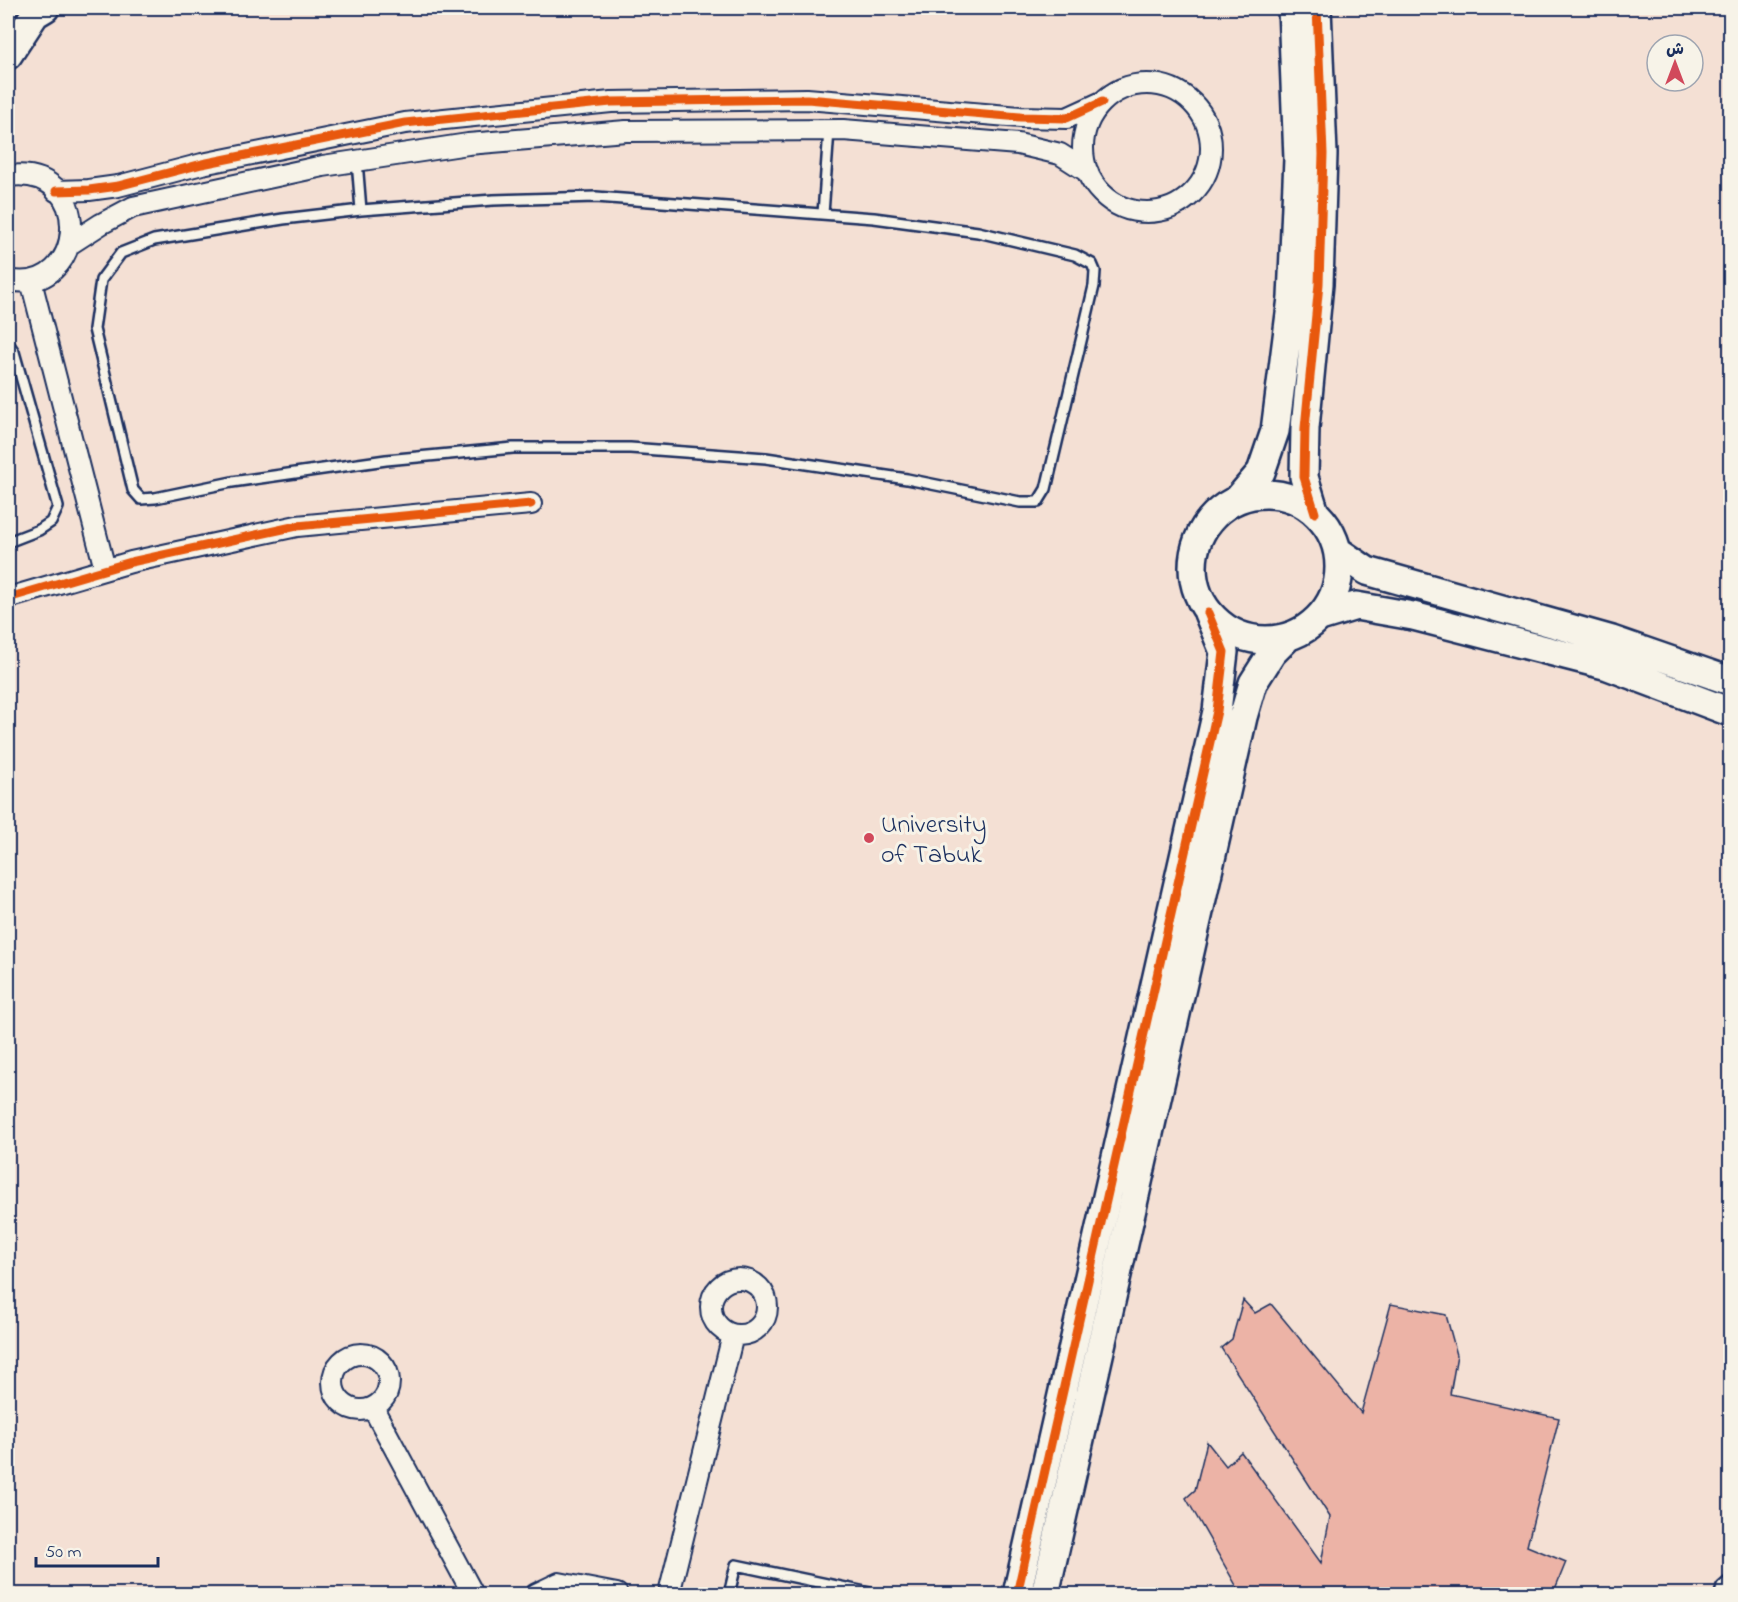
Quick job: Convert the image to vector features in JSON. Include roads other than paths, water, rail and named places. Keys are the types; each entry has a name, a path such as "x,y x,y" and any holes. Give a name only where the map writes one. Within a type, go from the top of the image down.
{"street":[{"path":"8,56 35,14 45,8"},
{"path":"1238,499 1261,472 1275,431 1292,297 1298,159 1292,8"},
{"path":"1315,513 1304,477 1305,428 1319,284 1323,166 1317,8"},
{"path":"56,191 118,186 202,164 405,123 611,102 807,99 1020,117 1067,118 1102,102 1120,90 1141,84 1163,85 1183,94 1199,109 1209,128 1212,150 1208,171 1197,190 1180,204 1159,211 1137,211 1117,204 1100,191 1088,172 1083,154 1084,135 1090,117 1102,102"},
{"path":"70,244 133,207 323,166 468,144 626,131 829,130 1018,144 1059,154 1088,172"},
{"path":"8,280 31,280 48,273 61,261 70,244 72,230 65,202 56,191 39,179 11,173"},
{"path":"31,280 105,569"},
{"path":"1017,1594 1217,711 1224,652 1208,613 1197,594 1192,572 1194,549 1203,528 1218,511 1238,499 1258,494 1278,495 1298,501 1315,513 1329,530 1338,550 1340,574 1334,597 1320,617 1305,630 1287,638 1266,641 1244,638 1224,628 1208,613"},
{"path":"8,598 131,562 297,526 531,504"},
{"path":"1338,550 1367,571 1612,640 1731,681"},
{"path":"1320,617 1356,606 1413,615 1608,666 1731,712"},
{"path":"1045,1594 1244,717 1253,683 1272,653 1287,638"},
{"path":"669,1594 733,1335"},
{"path":"373,1408 473,1594"},
{"path":"536,1594 559,1582 617,1594"}],"lane":[{"path":"823,214 829,130"},
{"path":"357,161 362,210"},
{"path":"596,197 874,218 978,232 1075,255 1092,264 1095,271 1094,286 1046,489 1038,502 1020,501 907,479 766,458 630,448 513,448 386,460 232,482 141,499 133,490 94,329 101,280 121,253 154,240 283,219 362,210 493,200 596,197"},
{"path":"8,343 14,352 58,507 51,522 39,530 8,542"},
{"path":"729,1594 736,1565 875,1594"},
{"path":"1720,1594 1722,1587 1731,1580"}],"place":[{"name":"University of Tabuk","path":"869,838"}]}
